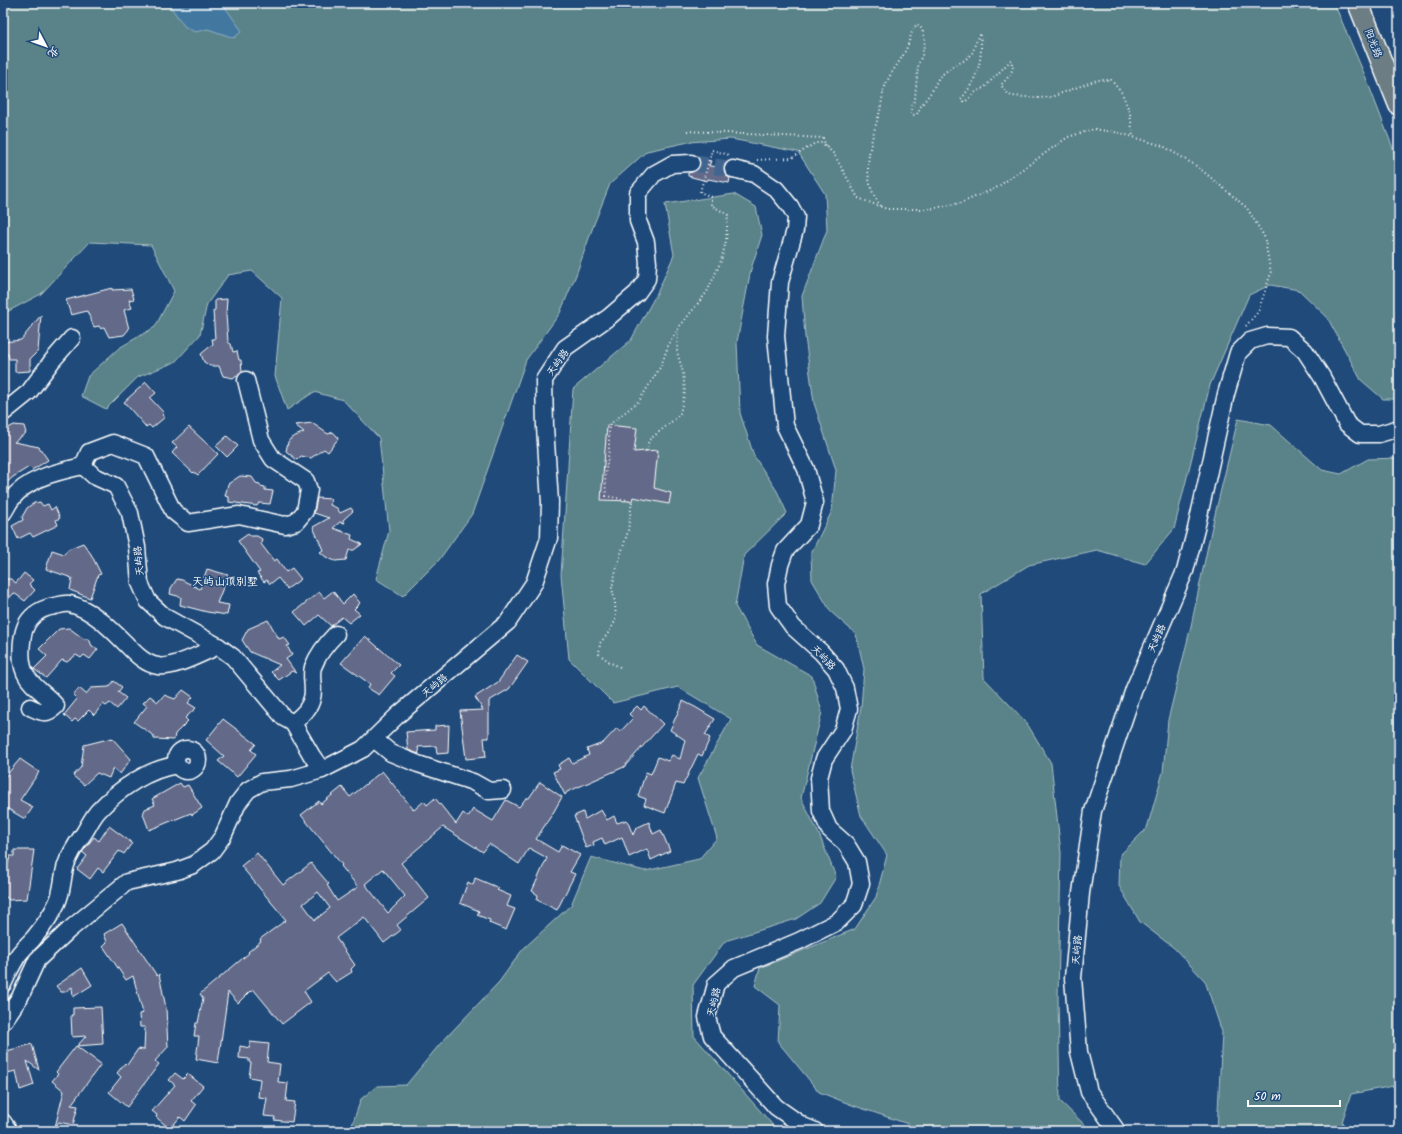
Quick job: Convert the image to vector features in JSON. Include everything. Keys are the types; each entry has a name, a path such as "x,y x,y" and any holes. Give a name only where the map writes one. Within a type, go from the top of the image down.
{"main road":[{"name":"阳光路","path":"1358,3 1399,105"},
{"name":"阳光路","path":"1372,3 1399,72"}],"street":[{"name":"天屿路","path":"732,162 754,174 776,189 790,206 796,217 795,230 780,282 776,336 785,426 806,469 815,502 809,525 785,551 780,565 776,584 778,606 793,627 821,652 836,669 845,688 849,709 843,730 824,759 819,778 821,811 829,829 846,844 857,862 861,884 854,905 837,922 734,968 716,984 707,1017 712,1036 776,1107 803,1126 815,1131"},
{"name":"天屿路","path":"83,466 94,476 116,486 130,513 137,547 140,583 148,601 165,617 218,646 233,657 284,718 293,723 322,770 363,749 398,715 508,622 534,583 549,538 550,502 545,427 544,380 565,348 609,317 637,293 646,279 648,263 646,242 638,221 638,193 654,174 672,164 691,163"},
{"path":"1250,341 1267,336 1289,337 1304,351 1322,377 1347,424 1360,434 1379,434 1399,428"},
{"path":"3,413 29,392 52,361 72,338"},
{"name":"天屿路","path":"1117,1131 1089,1092 1079,1052 1073,978 1081,893 1093,811 1134,689 1185,571 1196,530 1226,394 1238,353 1250,341"},
{"path":"5,506 28,484 54,473 83,466 89,452 113,443 146,456 173,511 188,523 239,515 284,525 296,522 304,511 309,490 306,481 273,459 261,440 246,380"},
{"path":"30,706 42,712 51,711 56,706 34,686 25,673 21,657 23,634 30,618 46,608 68,604 87,611 106,625 141,659 158,666 169,666 218,646"},
{"path":"293,723 307,710 313,698 313,669 320,653 336,634"},
{"path":"374,739 391,753 418,764 473,782 489,791 503,790"},
{"path":"3,984 9,968 19,954 34,938 58,902 63,885 66,865 73,849 98,811 133,782 150,773 170,766 178,765"},
{"path":"3,1022 20,997 37,960 127,882 177,871 193,865 212,851 223,836 238,803 248,790 262,782 291,779 322,770"},
{"path":"3,1122 9,1131"}],"path":[{"path":"882,207 876,200 868,173 869,149 886,84 907,46 911,31 917,24 922,29 925,41 918,65 914,98 910,112 913,115 918,114 921,106 932,91 939,77 952,66 965,60 973,52 975,44 980,36 982,54 974,79 961,99 964,102 984,87 1011,60 1013,68 1010,75 1001,85 1011,96 1039,98 1051,96 1097,80 1111,80 1122,93 1130,114 1133,137"},
{"path":"752,160 792,158 815,143 822,143 834,154 858,198 887,209 929,209 961,203 996,188 1068,137 1094,129 1120,133 1163,146 1198,167 1247,208 1264,236 1271,273 1258,312 1244,327 1250,341"},
{"path":"687,131 823,138 826,147"},
{"path":"620,667 610,663 599,654 600,643 616,620 612,588 628,531 632,501 606,496 604,476 609,451 609,425 639,400 661,366 668,346 678,330 707,292 721,261 726,240 728,215 711,205 711,198 700,192 712,150 732,162"},
{"path":"646,451 649,440 675,419 680,413 684,392 683,372 677,352 678,330"}],"green space":[{"path":"3,3 1334,3 1366,78 1399,164 1399,399 1383,399 1361,380 1327,317 1299,290 1270,285 1249,295 1210,385 1174,529 1145,564 1097,550 1029,565 981,594 984,678 1026,722 1051,763 1061,853 1058,998 1060,1101 1091,1131 914,1131 908,1124 819,1092 778,1042 780,1005 755,986 760,968 855,929 876,897 887,855 861,816 850,770 861,707 864,669 856,634 831,612 812,580 811,553 832,511 836,470 814,403 805,337 802,296 827,230 825,194 798,152 731,139 689,142 647,151 610,184 560,313 526,360 472,514 439,560 403,596 376,579 389,531 379,438 343,400 314,392 287,410 275,376 282,298 252,271 228,275 207,304 200,335 175,362 138,377 106,409 81,396 88,376 119,348 155,327 174,291 151,245 90,242 41,294 3,314"},
{"path":"734,194 756,207 762,235 751,269 737,342 740,413 754,456 777,491 787,513 744,555 735,606 757,645 812,676 822,712 801,798 819,834 836,877 820,903 796,919 725,941 693,985 694,1036 778,1131 350,1131 361,1099 377,1086 406,1085 440,1044 499,982 523,949 571,905 591,857 645,871 699,859 717,838 698,778 731,719 678,687 613,703 569,659 561,575 573,389 631,340 658,291 674,255 665,204"},
{"path":"1238,419 1271,425 1322,470 1341,474 1368,459 1399,458 1399,1085 1351,1094 1342,1122 1348,1131 1217,1131 1222,1032 1205,981 1174,948 1140,922 1119,886 1120,855 1147,828 1163,772 1168,720"}],"water":[{"path":"168,3 222,3 242,31 234,38 208,29 195,32 184,26"}],"building":[{"path":"699,158 711,161 709,166 724,167 726,176 730,178 729,183 708,179 707,181 688,176 688,173 696,171 699,168"},
{"path":"112,288 112,290 131,289 134,299 129,300 132,308 124,310 129,329 124,335 109,337 104,327 101,329 99,326 94,327 87,311 71,315 66,300"},
{"path":"227,299 226,314 228,342 231,344 233,352 237,351 239,360 241,360 242,371 233,378 223,376 219,366 210,366 204,362 201,354 213,344 212,339 215,339 213,311 215,310 215,300"},
{"path":"41,315 38,351 30,359 30,371 15,372 15,359 9,359 8,354 3,355 3,342 21,340"},
{"path":"146,382 156,393 150,398 164,413 162,415 165,417 152,428 149,425 146,427 124,402"},
{"path":"312,423 328,434 333,432 338,439 328,452 324,449 311,458 301,456 297,460 286,451 288,442 291,438 304,432 295,425"},
{"path":"14,425 24,426 26,433 14,442 39,447 48,460 32,470 29,467 13,477 3,486 3,431"},
{"path":"607,425 637,428 634,452 658,450 654,488 671,493 669,504 633,497 632,501 601,500"},
{"path":"189,427 218,454 198,475 194,472 193,473 172,453 177,447 172,443"},
{"path":"227,436 238,446 227,457 216,446"},
{"path":"240,476 252,477 256,483 265,487 265,490 273,491 270,504 259,503 257,506 229,502 229,497 225,496 228,484"},
{"path":"317,498 331,499 330,505 337,508 340,513 351,508 353,511 343,520 345,523 340,522 333,528 352,535 351,539 362,544 354,550 349,550 346,560 335,561 326,557 320,552 323,550 313,527 329,518 314,513"},
{"path":"40,502 43,506 48,504 51,510 55,507 60,518 56,520 58,525 33,537 30,533 18,539 12,526 23,520 22,517 27,508 34,503"},
{"path":"248,534 250,536 257,536 262,539 261,544 274,561 277,559 286,572 292,568 301,579 287,589 278,578 270,584 267,580 264,582 257,573 260,572 238,541"},
{"path":"83,543 91,554 101,574 98,575 90,598 70,590 72,578 46,569 52,550 64,554 68,549"},
{"path":"207,569 228,575 217,603 229,605 227,615 207,612 180,605 181,597 170,594 171,588 177,579 200,589"},
{"path":"24,573 33,580 29,584 35,590 25,601 14,593 3,605 3,579 11,579 16,583"},
{"path":"333,591 343,604 353,594 360,603 354,609 360,614 349,623 342,617 331,626 319,615 306,626 294,612 319,592 324,598"},
{"path":"268,620 279,639 284,637 290,645 287,646 292,655 286,659 296,673 292,671 279,680 271,672 280,665 250,652 242,640 248,629"},
{"path":"69,628 84,639 89,639 92,646 98,649 90,659 84,655 81,658 76,655 67,662 62,660 46,678 34,669 47,656 39,649 59,629"},
{"path":"365,636 399,665 391,673 395,676 379,695 368,688 370,684 341,663"},
{"path":"517,655 528,662 509,689 489,701 489,738 484,738 486,757 466,759 460,711 483,710 475,697 498,682"},
{"path":"114,681 122,687 118,692 126,698 117,709 110,703 106,706 103,704 94,715 89,710 78,721 75,719 72,722 64,715 77,699 73,695 79,688 86,694 91,688 109,687"},
{"path":"183,690 193,697 188,703 196,708 185,718 188,721 175,734 174,740 154,739 154,736 134,722 147,706 143,703 150,696 158,702 164,695 175,699"},
{"path":"683,701 715,719 705,735 710,738 702,756 698,754 683,785 676,783 665,813 644,805 646,799 638,796 646,772 651,774 658,757 668,761 672,755 680,759 685,740 670,730"},
{"path":"637,706 641,710 644,706 663,724 624,767 567,792 565,795 553,772 560,769 558,765 569,758 572,763 589,755 587,749 603,743 617,728 620,732 633,718 629,714"},
{"path":"223,719 256,744 251,750 256,754 237,777 218,761 224,756 206,740"},
{"path":"449,725 448,753 437,754 436,746 418,747 419,754 408,750 406,732 435,730 435,726"},
{"path":"112,738 131,759 120,774 113,768 109,778 97,773 84,785 73,776 81,767 84,745"},
{"path":"20,759 39,772 20,800 33,807 25,819 3,806 3,779"},
{"path":"382,771 414,810 424,801 427,805 435,798 456,824 463,813 468,817 473,809 493,821 506,800 519,807 526,798 529,798 540,782 562,797 536,839 558,852 562,845 580,855 570,872 575,874 557,910 537,900 538,895 532,891 547,858 529,848 519,864 489,844 483,852 443,827 401,863 429,898 397,925 401,930 384,943 364,917 336,938 355,965 351,969 352,972 336,982 328,973 304,991 311,1002 282,1024 254,990 251,992 250,991 238,1003 228,992 218,1063 196,1059 199,1036 194,1036 203,998 200,994 249,953 248,952 261,941 260,939 286,920 241,866 257,853 283,885 311,863 329,884 327,885 337,901 358,887 301,815 319,801 321,804 342,787 350,797","holes":["383,869 405,896 388,913 365,884","318,892 330,908 315,920 303,904"]},
{"path":"180,783 183,787 188,785 202,808 192,815 191,813 149,830 143,814 145,809 155,805 152,799"},
{"path":"601,810 607,820 614,816 617,823 627,820 633,835 636,828 649,822 653,834 661,830 670,851 651,860 647,849 629,857 622,837 605,845 602,838 593,842 594,845 586,848 574,816 583,812 585,819"},
{"path":"109,826 132,843 124,854 119,851 103,872 98,868 90,879 77,869 87,856 82,852 94,837 99,841"},
{"path":"14,850 34,850 27,899 9,900 3,894 3,871 7,867 10,856 14,856"},
{"path":"475,878 499,888 497,890 511,896 507,906 515,909 506,930 489,923 490,920 477,915 479,911 460,903 468,882 473,885"},
{"path":"122,923 157,976 159,974 166,1008 168,1047 155,1061 159,1064 127,1107 109,1092 121,1077 117,1073 125,1063 127,1065 138,1049 144,1050 145,1027 140,1027 139,1014 143,1013 133,976 126,980 103,946 107,942 104,934"},
{"path":"82,968 92,985 73,997 72,987 65,992 61,992 56,986"},
{"path":"101,1007 103,1044 77,1046 86,1036 72,1037 71,1015 73,1015 73,1008"},
{"path":"250,1042 269,1044 267,1062 280,1064 278,1082 288,1083 286,1101 295,1102 292,1122 274,1120 275,1117 264,1116 267,1098 258,1097 260,1079 249,1077 251,1063 249,1062 249,1059 239,1058 240,1046 250,1048"},
{"path":"32,1044 39,1070 27,1061 34,1085 20,1090 16,1071 7,1073 3,1052"},
{"path":"76,1046 101,1064 71,1105 78,1106 73,1125 59,1122 55,1127 64,1091 52,1081 58,1074 56,1072"},
{"path":"175,1073 183,1079 188,1074 203,1086 191,1101 196,1105 185,1121 180,1117 170,1129 156,1117 157,1115 152,1111 175,1085 169,1080"}],"tunnel":[{"path":"691,163 733,169"}],"district":[{"name":"天屿山顶别墅","path":"225,581"}]}
